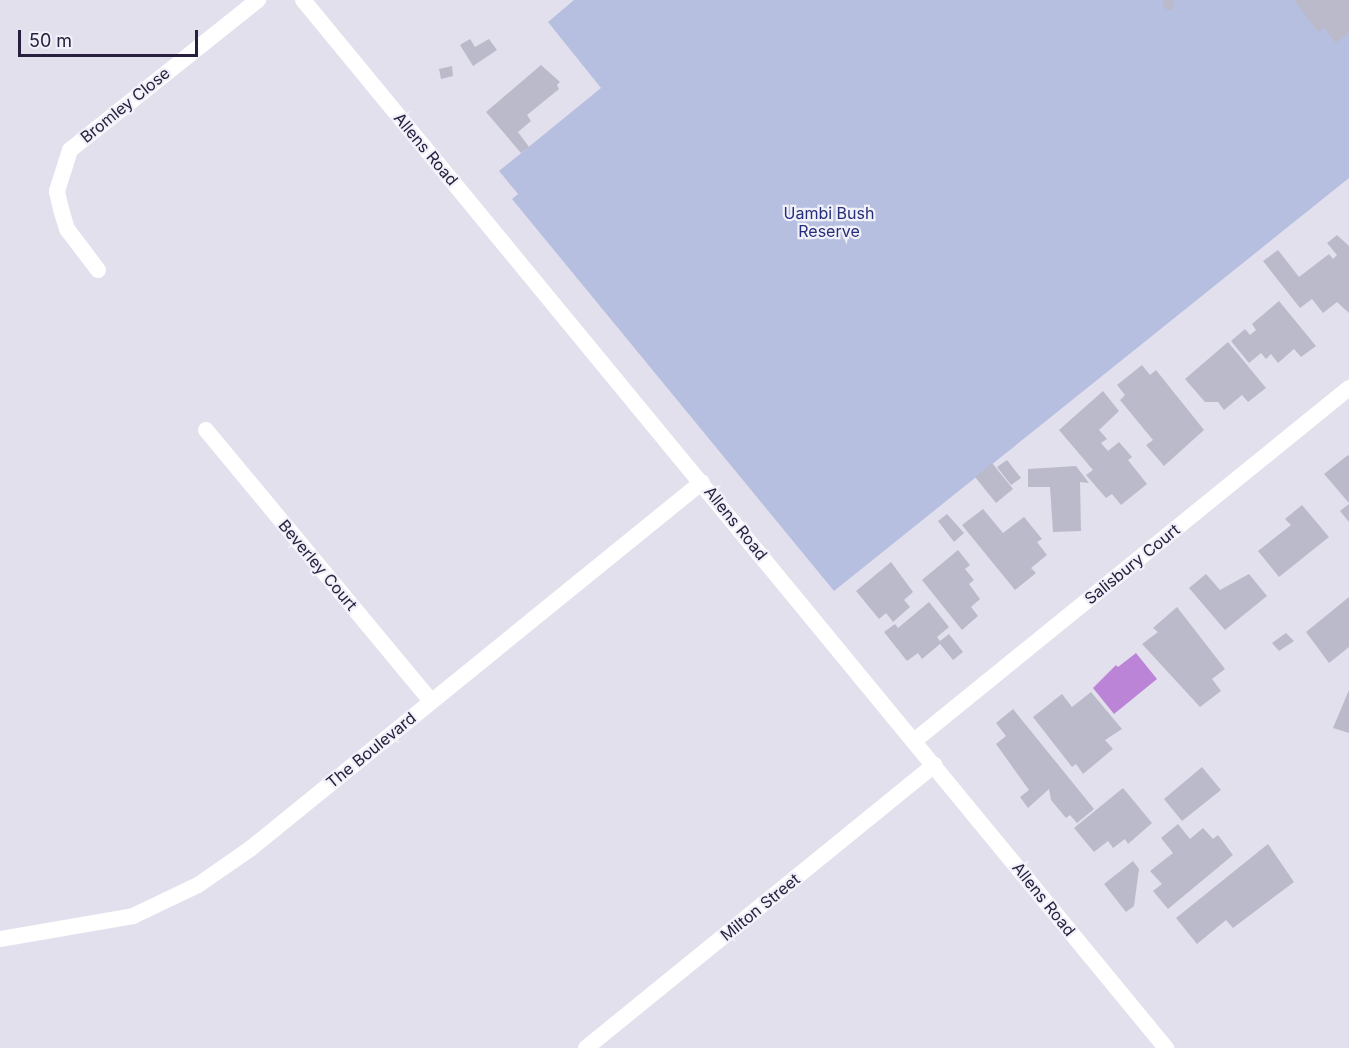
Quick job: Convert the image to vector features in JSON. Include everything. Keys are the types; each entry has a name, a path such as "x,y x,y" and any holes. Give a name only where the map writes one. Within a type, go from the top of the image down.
{"street":[{"name":"Bromley Close","path":"98,270 67,229 57,190 70,150 258,0"},
{"name":"Allens Road","path":"303,0 1166,1048"},
{"name":"Salisbury Court","path":"914,741 1348,389"},
{"name":"Beverley Court","path":"206,430 430,701"},
{"name":"The Boulevard","path":"0,939 133,916 198,885 250,849 702,482"},
{"name":"Milton Street","path":"586,1048 934,765"}],"green space":[{"name":"Uambi Bush Reserve","path":"574,0 1349,0 1349,178 834,591 512,199 518,194 499,171 601,88 548,22"}],"shaded area":[{"path":"1136,653 1157,679 1114,714 1093,688 1116,665 1118,667"}],"building":[{"path":"1168,-1 1172,0 1172,8 1168,9 1164,8 1163,4 1164,0"},
{"path":"1294,0 1349,0 1349,32 1336,43 1324,28 1318,32"},
{"path":"470,39 475,47 489,39 497,50 473,66 460,45"},
{"path":"541,65 560,82 557,85 559,89 527,115 531,121 518,132 529,147 521,153 486,112"},
{"path":"452,66 453,76 441,79 439,69"},
{"path":"1337,235 1349,246 1349,313 1337,302 1323,313 1312,299 1300,308 1263,261 1278,250 1299,277 1329,254 1333,259 1337,255 1327,243"},
{"path":"1279,301 1316,346 1301,357 1294,349 1278,363 1271,354 1266,359 1261,353 1249,363 1231,341 1245,329 1250,335 1256,330 1252,324"},
{"path":"1228,342 1266,388 1248,402 1242,395 1224,410 1218,402 1205,402 1185,379"},
{"path":"1142,365 1150,375 1156,370 1204,430 1164,466 1146,445 1153,440 1120,400 1125,395 1117,385"},
{"path":"1103,391 1119,411 1099,430 1107,439 1101,443 1108,451 1119,442 1132,457 1128,460 1147,484 1121,505 1112,494 1106,498 1086,475 1093,470 1059,430"},
{"path":"1349,456 1349,503 1324,474"},
{"path":"1007,460 1021,478 1011,485 997,467"},
{"path":"992,463 1013,489 996,503 975,477"},
{"path":"1076,466 1089,483 1080,482 1081,531 1053,532 1050,487 1028,487 1028,469"},
{"path":"1349,504 1349,522 1340,511"},
{"path":"1302,505 1329,537 1279,577 1258,551 1291,525 1285,519"},
{"path":"983,509 1003,533 1024,517 1042,539 1037,542 1047,555 1031,568 1036,573 1015,590 962,525"},
{"path":"947,514 964,533 954,542 938,521"},
{"path":"958,550 970,565 965,569 974,580 969,584 980,599 971,607 978,616 962,630 922,580"},
{"path":"891,562 913,592 904,600 910,607 893,622 886,613 879,619 856,591"},
{"path":"1206,574 1220,590 1249,574 1267,596 1225,630 1189,588"},
{"path":"1349,597 1349,647 1329,663 1306,632"},
{"path":"929,602 949,627 937,637 940,641 949,634 963,652 953,660 940,644 922,659 918,653 907,661 884,632 895,624 898,628"},
{"path":"1177,607 1225,669 1212,679 1221,691 1200,707 1142,644 1158,632 1153,628"},
{"path":"1286,633 1294,641 1279,651 1272,643"},
{"path":"1349,690 1349,733 1333,728"},
{"path":"1091,692 1122,729 1105,740 1113,749 1083,774 1076,764 1072,767 1033,717 1062,694 1072,707"},
{"path":"1013,709 1094,809 1077,823 1070,815 1066,818 1051,800 1049,789 1028,808 1020,797 1029,790 996,744 1006,736 996,723"},
{"path":"1202,767 1221,790 1182,821 1164,799"},
{"path":"1123,788 1152,823 1128,844 1125,839 1113,848 1108,841 1094,852 1074,828"},
{"path":"1178,824 1190,839 1203,828 1213,839 1218,835 1233,855 1168,909 1153,891 1162,884 1150,871 1173,853 1161,838"},
{"path":"1268,844 1294,882 1233,928 1226,920 1197,944 1176,918"},
{"path":"1133,861 1139,869 1134,906 1126,912 1104,884"}]}
